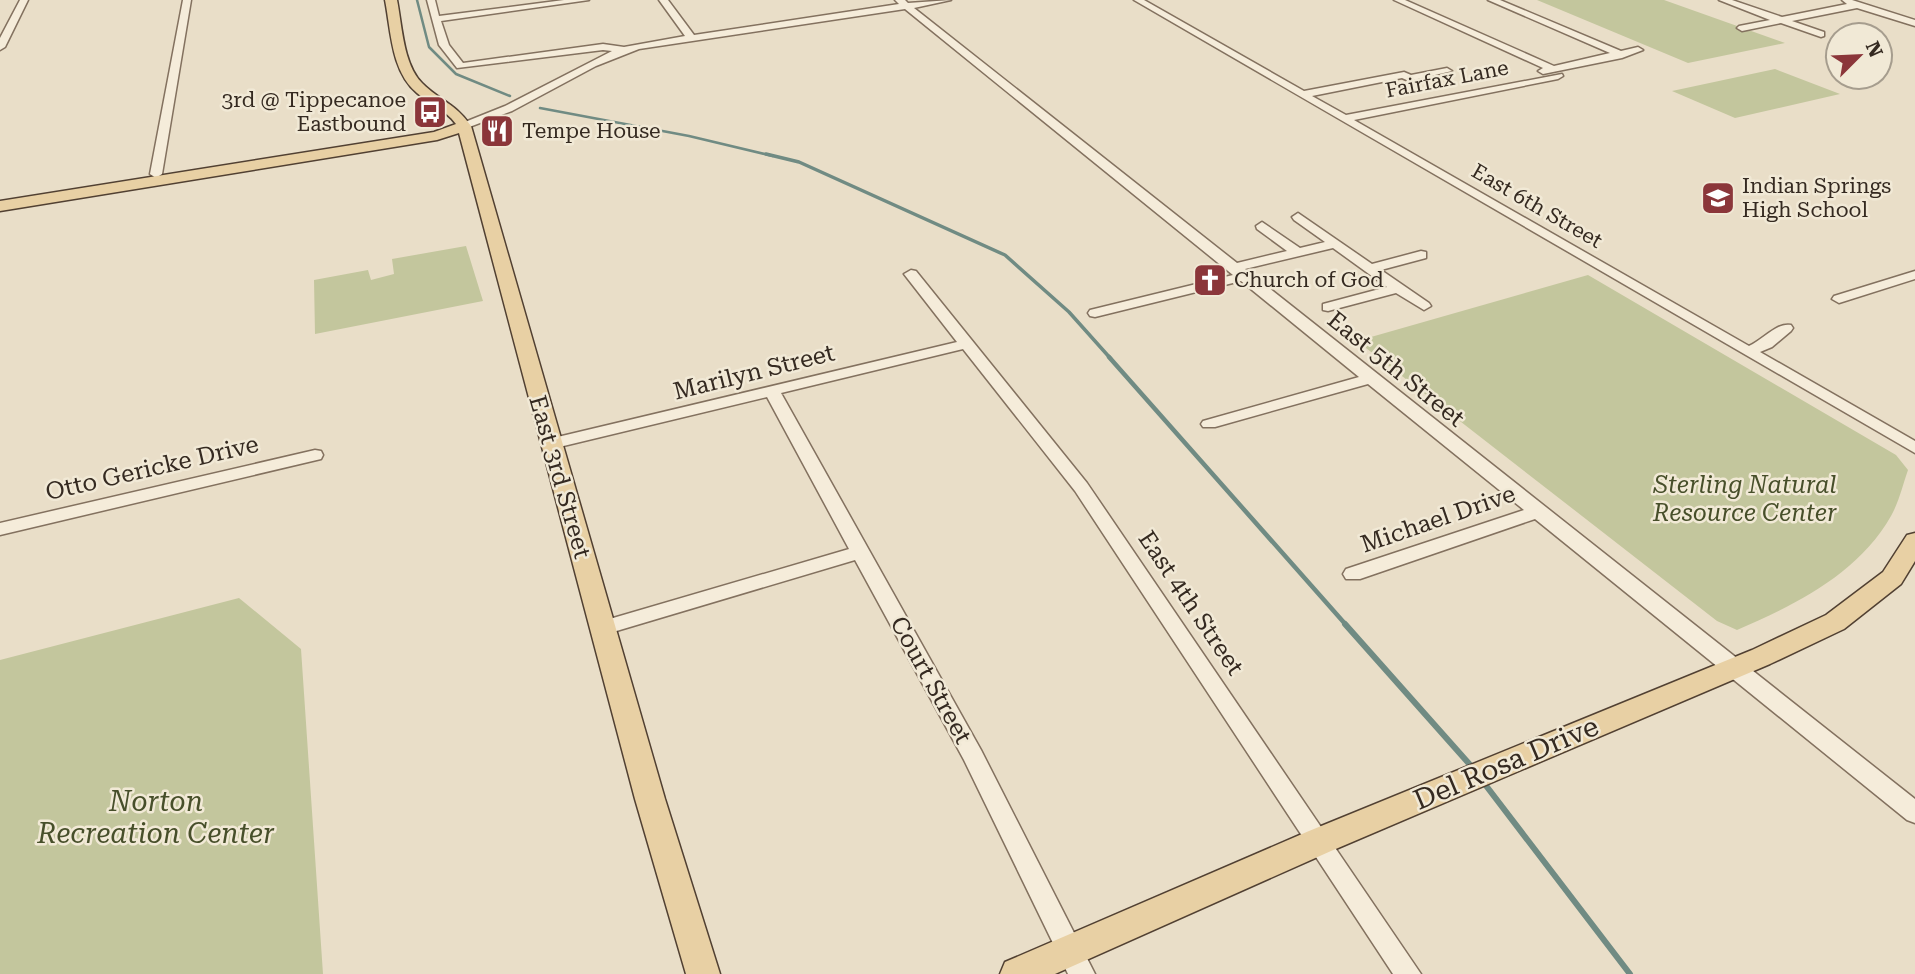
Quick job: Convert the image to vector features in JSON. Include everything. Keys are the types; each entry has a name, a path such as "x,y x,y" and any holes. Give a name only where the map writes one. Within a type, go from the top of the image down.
{"main road":[{"name":"East 3rd Street","path":"391,0 411,78 423,91 454,110 464,127 650,799 703,974"},
{"path":"0,206 464,127"},
{"path":"0,199 155,178"},
{"name":"Del Rosa Drive","path":"1017,974 1077,962 1320,841 1835,622 1892,578 1915,541"}],"street":[{"path":"0,47 24,0"},
{"path":"155,178 187,0"},
{"path":"431,0 449,58 461,66 603,47 624,50"},
{"path":"436,19 585,0"},
{"path":"663,0 691,37"},
{"path":"464,127 502,114 624,50 903,3 947,0"},
{"name":"East 6th Street","path":"1138,0 1915,448"},
{"path":"1398,0 1555,73"},
{"path":"1492,0 1622,55"},
{"path":"1723,0 1821,34"},
{"path":"1842,0 1915,23"},
{"name":"East 5th Street","path":"903,3 1915,813"},
{"path":"1742,28 1857,5"},
{"name":"Fairfax Lane","path":"1344,119 1555,73 1638,50"},
{"name":"Fairfax Lane","path":"1302,95 1404,75 1409,78 1447,71"},
{"name":"Fairfax Lane","path":"1511,77 1555,73"},
{"path":"1298,217 1424,306"},
{"path":"1262,226 1298,253"},
{"path":"1095,313 1335,244"},
{"path":"1370,269 1421,255"},
{"name":"East 4th Street","path":"911,274 1081,487 1408,974"},
{"path":"1839,299 1915,275"},
{"path":"1328,307 1398,288"},
{"path":"1748,352 1767,344 1786,328"},
{"name":"Marilyn Street","path":"551,444 967,344"},
{"path":"1209,424 1372,378"},
{"name":"Court Street","path":"772,391 973,757 1077,962"},
{"name":"Otto Gericke Drive","path":"0,529 315,455"},
{"name":"Michael Drive","path":"1353,574 1538,512"},
{"path":"603,628 860,552"}],"green space":[{"path":"1537,0 1664,0 1785,43 1688,63"},
{"path":"1775,69 1824,88 1824,91 1840,94 1735,118 1672,91"},
{"path":"466,246 483,301 315,334 314,280 368,270 371,280 394,274 392,259"},
{"name":"Sterling Natural Resource Center","path":"1588,275 1896,455 1908,470 1899,499 1877,537 1861,555 1843,571 1803,598 1737,630 1717,621 1357,341"},
{"name":"Norton Recreation Center","path":"239,598 301,649 323,974 0,974 0,660"}],"waterway":[{"path":"417,0 429,47 456,74 510,96"},
{"path":"540,108 689,136 773,156"},
{"path":"766,154 799,162 1005,255 1069,312 1111,359"},
{"path":"1109,357 1347,626"},
{"path":"1345,624 1472,767"},
{"path":"1484,783 1630,974"}],"place":[{"name":"3rd @ Tippecanoe Eastbound","path":"430,112"},
{"name":"Tempe House","path":"497,131"},
{"name":"Indian Springs High School","path":"1718,198"},
{"name":"Church of God","path":"1210,280"}]}
